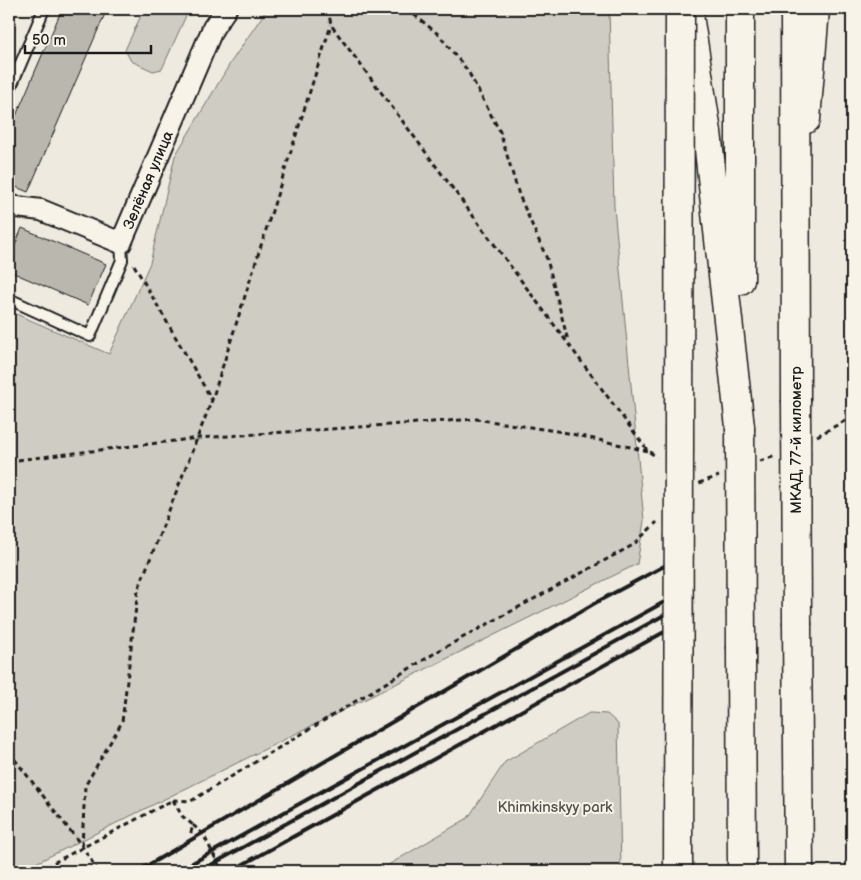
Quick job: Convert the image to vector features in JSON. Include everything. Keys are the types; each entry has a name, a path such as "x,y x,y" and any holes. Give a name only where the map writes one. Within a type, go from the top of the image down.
{"main road":[{"path":"678,871 680,9"},
{"path":"688,9 707,132 740,427"},
{"path":"740,9 742,871"},
{"name":"МКАД, 77-й километр","path":"795,9 799,871"},
{"path":"795,248 815,9"}],"street":[{"name":"Зелёная улица","path":"9,206 41,210 122,243 213,28 226,9"}],"lane":[{"path":"9,91 44,9"},
{"path":"9,299 90,336 122,260 122,243"}],"path":[{"path":"328,9 331,25 648,450 664,462"},
{"path":"407,9 438,34 468,71 500,132 519,195 546,259 568,344"},
{"path":"82,846 85,786 122,722 138,590 199,438 212,400 331,25"},
{"path":"122,243 212,400"},
{"path":"810,439 852,417"},
{"path":"9,461 199,438 476,419 563,432 648,450"},
{"path":"759,462 786,452"},
{"path":"696,484 723,475"},
{"path":"38,871 82,846 173,800 191,801 440,650 633,545 661,518"},
{"path":"9,752 82,846 98,871"},
{"path":"173,800 182,816 203,834 222,871"},
{"path":"190,836 193,825"}],"green space":[{"path":"144,9 189,9 162,69 153,71 131,61 125,50"},
{"path":"267,9 609,9 614,207 644,521 637,564 20,871 9,871 9,311 109,354 150,263 175,156 231,62"},
{"name":"Khimkinskyy park","path":"589,713 607,714 618,724 621,871 378,871 468,818 505,762"}],"building":[{"path":"62,9 107,9 28,192 9,184 9,132"},
{"path":"22,228 106,264 88,305 9,271 9,260"}],"railway":[{"path":"138,871 595,603 666,565"},
{"path":"178,871 666,601"},
{"path":"200,871 666,614"},
{"path":"231,871 666,631"}]}
